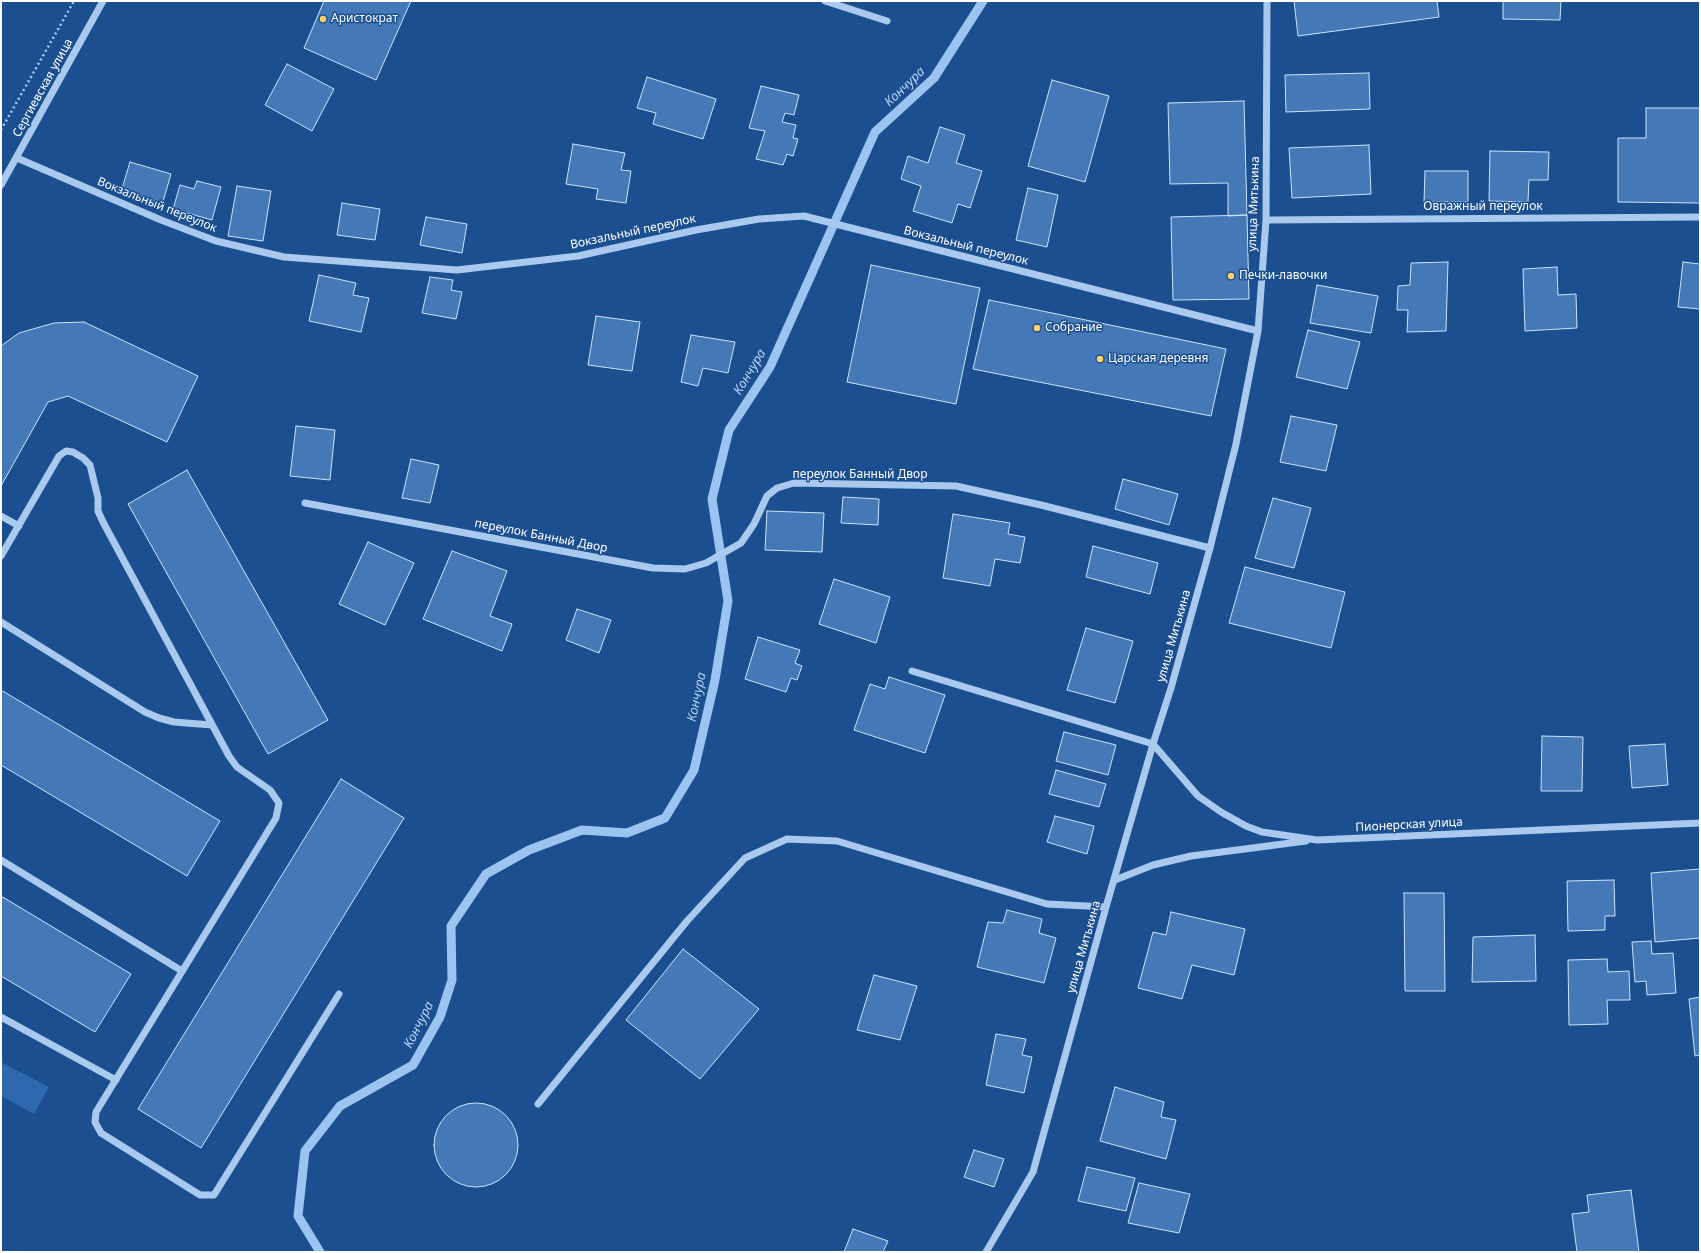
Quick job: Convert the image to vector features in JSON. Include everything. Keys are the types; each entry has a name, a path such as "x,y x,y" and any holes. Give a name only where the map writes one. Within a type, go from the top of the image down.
{"street":[{"name":"Сергиевская улица","path":"1,185 103,1"},
{"path":"825,1 887,21"},
{"name":"улица Митькина","path":"986,1252 1033,1172 1106,907 1153,744 1171,688 1210,548 1236,444 1258,331 1266,220 1267,1"},
{"name":"Вокзальный переулок","path":"17,158 161,220 216,241 284,257 457,270 578,256 696,230 759,219 804,216 1258,331"},
{"name":"Овражный переулок","path":"1266,220 1700,217"},
{"path":"1,556 59,456 66,452 73,452 83,458 90,465 98,498 98,511 103,522 212,725 237,767 270,790 279,803 276,818 96,1112 95,1122 101,1134 200,1195 214,1196 339,994"},
{"name":"переулок Банный Двор","path":"305,503 653,568 685,569 706,563 741,543 754,524 767,496 777,488 794,483 956,486 1210,548"},
{"path":"1,516 18,526"},
{"path":"1,622 146,712 159,718 174,722 212,725"},
{"path":"912,671 1153,744"},
{"name":"Пионерская улица","path":"1153,744 1198,796 1221,812 1246,826 1262,832 1317,840 1700,823"},
{"path":"538,1104 687,921 745,858 787,839 837,841 1047,904 1106,907"},
{"path":"1115,880 1153,865 1191,856 1317,840"},
{"path":"1,860 182,971"},
{"path":"1,1018 116,1080"}],"path":[{"path":"1,130 74,1"}],"shaded area":[{"path":"1,1062 49,1087 34,1114 1,1096"}],"building":[{"path":"324,1 411,1 376,80 304,48"},
{"path":"1294,1 1437,1 1439,17 1298,36"},
{"path":"1503,1 1561,1 1560,20 1503,19"},
{"path":"287,64 334,89 312,131 265,105"},
{"path":"1369,73 1370,109 1286,112 1285,75"},
{"path":"647,77 716,99 703,139 653,124 656,113 637,108"},
{"path":"1052,80 1109,96 1085,182 1028,166"},
{"path":"761,86 799,95 794,115 785,113 782,122 796,125 793,138 798,139 793,156 787,154 783,165 756,159 765,131 749,128"},
{"path":"1244,101 1247,215 1228,216 1228,183 1170,184 1168,103"},
{"path":"1646,108 1700,108 1700,203 1618,202 1618,138 1646,138"},
{"path":"940,127 965,135 956,163 982,171 970,208 958,204 952,223 913,211 921,186 901,179 908,156 928,163"},
{"path":"573,144 625,153 621,170 631,171 626,203 596,199 598,189 566,184"},
{"path":"1369,145 1371,194 1292,198 1289,148"},
{"path":"1490,151 1549,152 1548,180 1529,180 1528,202 1489,201"},
{"path":"130,162 171,174 162,205 121,192"},
{"path":"1425,171 1468,171 1468,202 1424,202"},
{"path":"197,181 221,187 212,220 173,209 180,185 194,189"},
{"path":"237,186 271,191 263,241 228,236"},
{"path":"1028,188 1058,195 1047,247 1016,240"},
{"path":"342,203 380,209 375,240 337,235"},
{"path":"1247,215 1249,299 1173,300 1171,217"},
{"path":"426,217 467,224 462,253 420,245"},
{"path":"1448,262 1446,331 1407,332 1408,310 1397,310 1398,286 1410,285 1411,263"},
{"path":"1683,262 1700,264 1700,309 1678,307"},
{"path":"871,265 980,288 956,404 847,382"},
{"path":"1557,267 1558,295 1576,294 1577,328 1525,331 1523,269"},
{"path":"319,275 356,283 353,295 369,298 361,332 309,321"},
{"path":"430,277 453,280 451,290 462,292 456,319 422,313"},
{"path":"1317,285 1378,296 1371,333 1310,323"},
{"name":"Царская деревня","path":"989,300 1226,349 1211,416 973,369"},
{"path":"596,316 640,322 632,371 588,365"},
{"path":"84,322 198,376 167,442 68,396 48,402 1,486 1,346 19,333 54,323"},
{"path":"1308,330 1360,342 1347,389 1296,377"},
{"path":"691,335 735,342 728,373 703,368 698,386 681,382"},
{"path":"1291,416 1337,425 1326,471 1280,462"},
{"path":"296,426 335,430 330,480 290,476"},
{"path":"411,459 439,465 430,503 402,498"},
{"path":"187,470 328,720 268,754 128,504"},
{"path":"1123,479 1178,494 1169,525 1115,509"},
{"path":"843,497 879,499 878,525 841,523"},
{"path":"1273,498 1311,508 1294,568 1255,558"},
{"path":"767,511 824,513 822,552 765,550"},
{"path":"953,514 1010,523 1008,534 1025,537 1020,563 995,559 990,586 943,578"},
{"path":"368,542 414,563 385,625 339,604"},
{"path":"1093,546 1158,563 1150,594 1086,577"},
{"path":"452,551 507,571 490,616 512,624 502,651 423,619"},
{"path":"1245,567 1345,592 1331,648 1229,623"},
{"path":"834,579 890,597 876,643 819,624"},
{"path":"577,609 611,620 599,653 566,640"},
{"path":"1086,628 1133,641 1115,703 1067,690"},
{"path":"758,637 800,650 795,663 802,666 797,680 791,678 786,692 745,679"},
{"path":"889,677 945,695 925,753 854,730 870,684 885,689"},
{"path":"1,690 220,821 187,876 1,765"},
{"path":"1064,732 1116,745 1108,775 1056,761"},
{"path":"1542,736 1583,737 1582,791 1541,791"},
{"path":"1665,744 1668,785 1632,788 1629,746"},
{"path":"1056,770 1106,784 1099,807 1049,794"},
{"path":"341,779 404,818 201,1148 138,1109"},
{"path":"1055,816 1094,826 1087,854 1047,842"},
{"path":"1700,869 1700,938 1655,942 1651,873"},
{"path":"1614,880 1615,916 1605,916 1605,930 1568,931 1567,881"},
{"path":"1404,893 1444,893 1445,991 1405,991"},
{"path":"1,896 131,974 95,1032 1,976"},
{"path":"1007,910 1042,919 1039,933 1056,938 1044,983 977,967 988,922 1003,923"},
{"path":"1171,912 1245,929 1234,975 1192,965 1182,999 1138,988 1153,932 1166,935"},
{"path":"1535,935 1536,981 1472,982 1473,937"},
{"path":"1651,941 1652,954 1673,953 1676,993 1647,995 1646,981 1635,982 1632,942"},
{"path":"683,949 759,1009 700,1079 626,1020"},
{"path":"1607,959 1608,972 1629,971 1630,1000 1607,1000 1608,1024 1569,1025 1568,960"},
{"path":"874,975 917,986 900,1040 857,1030"},
{"path":"1700,997 1700,1055 1695,1056 1689,999"},
{"path":"996,1034 1026,1039 1022,1055 1032,1057 1024,1093 986,1085"},
{"path":"1115,1087 1164,1102 1161,1117 1176,1120 1166,1159 1100,1141"},
{"path":"476,1103 492,1106 506,1115 515,1129 518,1145 515,1161 506,1175 492,1184 476,1187 460,1184 446,1175 437,1161 434,1145 437,1129 446,1115 460,1106"},
{"path":"974,1150 1004,1159 994,1187 964,1177"},
{"path":"1087,1167 1135,1178 1126,1211 1078,1201"},
{"path":"1139,1183 1190,1194 1179,1233 1128,1223"},
{"path":"1631,1190 1639,1252 1577,1252 1572,1214 1589,1212 1587,1195"},
{"path":"853,1229 888,1241 883,1252 844,1252"}],"waterway":[{"name":"Кончура","path":"320,1252 298,1216 305,1151 340,1106 413,1065 440,1017 452,980 451,926 486,874 529,850 582,830 627,833 665,818 694,770 715,680 728,601 712,499 729,430 770,367 875,132 934,78 983,1"}],"place":[{"name":"Аристoкрат","path":"323,19"},
{"name":"Печки-лавочки","path":"1231,276"},
{"name":"Собрание","path":"1037,328"},
{"name":"Царская деревня","path":"1100,359"}]}
